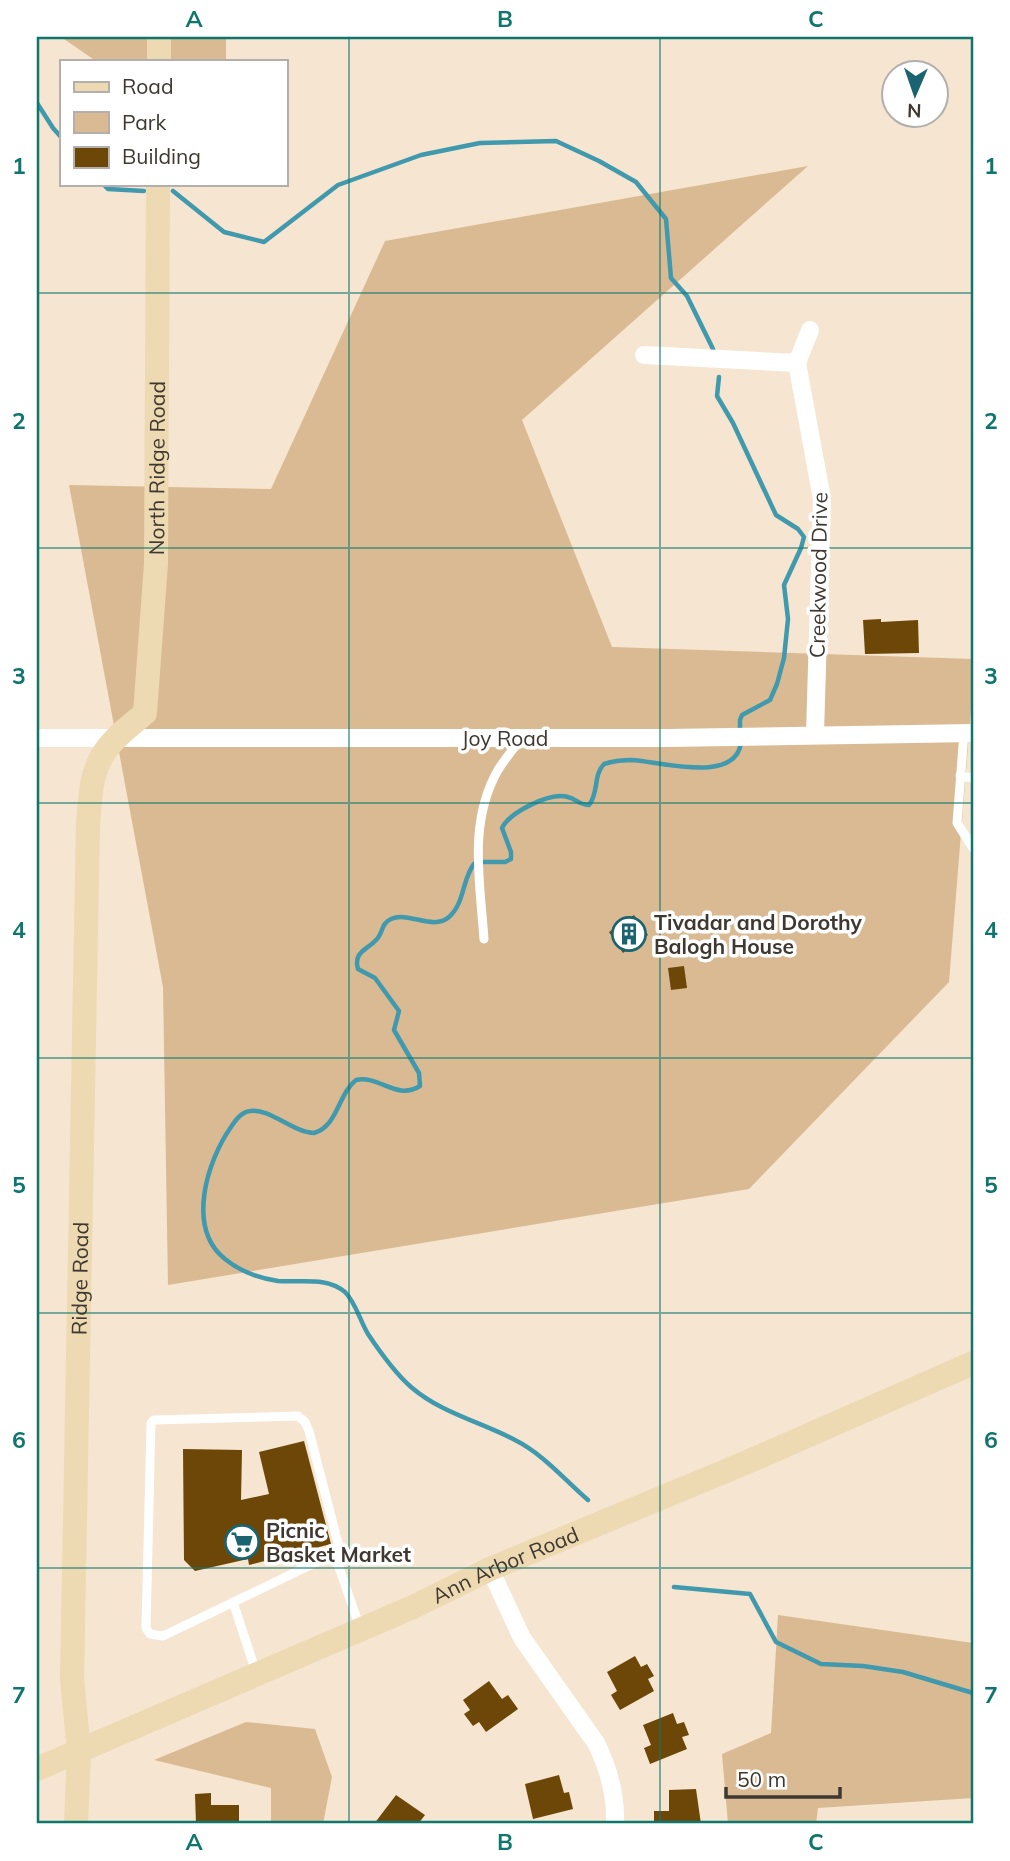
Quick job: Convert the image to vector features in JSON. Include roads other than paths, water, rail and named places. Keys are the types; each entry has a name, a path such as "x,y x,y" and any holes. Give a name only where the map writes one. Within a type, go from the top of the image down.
{"street":[{"path":"159,37 159,60"},
{"name":"North Ridge Road","path":"117,739 145,713 156,564 158,186"},
{"path":"644,355 797,363 810,330"},
{"name":"Creekwood Drive","path":"797,363 822,499 815,734"},
{"name":"Joy Road","path":"37,738 522,738 969,733"},
{"name":"Ridge Road","path":"76,1824 79,1752 72,1679 88,824 92,788 100,759 117,739"},
{"name":"Ann Arbor Road","path":"37,1769 360,1629 490,1569 745,1464 973,1363"},
{"path":"490,1569 522,1638 572,1707 605,1762 613,1794 615,1824"}],"lane":[{"path":"969,733 960,776 957,823 973,848"},
{"path":"484,939 478,832 486,799 498,770 522,738"},
{"path":"960,776 973,778"},
{"path":"334,1559 338,1555 339,1547 309,1431 298,1416 154,1420 151,1423 146,1628 150,1634 163,1636 329,1556 334,1559 360,1629"},
{"path":"233,1602 257,1674"}],"waterway":[{"path":"37,103 60,136"},
{"path":"173,191 224,232 264,242 338,185 421,155 480,143 556,141 636,182 666,219 671,278 687,296 713,349"},
{"path":"105,186 108,189 144,191"},
{"path":"719,377 717,396 733,423 776,515 798,529 804,537 784,585 788,619 784,658 777,684 770,700 742,715 740,733"},
{"path":"483,862 505,862 511,859 502,828 513,816 531,805 560,796 589,805 594,795 598,773 604,764 632,760 694,768 711,767 726,763 736,755 741,742"},
{"path":"474,864 458,905 449,917 436,922 405,917 391,919 385,923 378,938 357,959 358,969 375,978 399,1011 394,1030 419,1073 420,1086 403,1091 365,1079 356,1080 345,1093 328,1124 314,1133 298,1129 265,1113 244,1113 234,1122 222,1141 208,1176 203,1213 206,1230 213,1246 225,1259 244,1271 278,1281 313,1281 338,1287 352,1301 373,1341 411,1387 435,1404 525,1446 588,1500"},
{"path":"674,1587 750,1594 776,1642 821,1664 903,1672 973,1693"}],"place":[{"name":"Tivadar and Dorothy Balogh House","path":"629,934"},
{"name":"Picnic Basket Market","path":"242,1542"}]}
